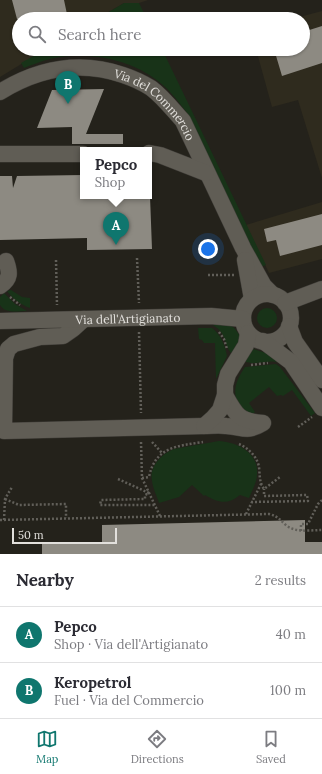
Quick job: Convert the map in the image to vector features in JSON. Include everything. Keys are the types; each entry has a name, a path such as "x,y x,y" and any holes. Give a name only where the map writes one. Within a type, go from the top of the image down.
{"street":[{"name":"Via del Commercio","path":"0,92 30,76 51,70 76,67 97,68 113,72 131,78 150,88 168,104 183,121 206,173 243,248 264,286 282,302"},
{"path":"0,154 80,154"},
{"path":"152,154 160,155 206,173"},
{"name":"Via del Commercio","path":"243,248 247,315"},
{"path":"0,286 6,282 9,274 6,261"},
{"path":"282,302 306,296 316,290 322,289"},
{"path":"204,426 220,410 225,395 225,385 228,374 246,345 247,315 258,295 265,294 282,302 291,318 285,333 271,341 262,341"},
{"path":"247,315 255,338 262,341 291,362 322,408"},
{"name":"Via dell'Artigianato","path":"4,319 84,319 247,315"},
{"path":"84,319 63,336 40,337 14,344 8,349 5,358 4,431 144,434 204,426 227,426 238,436 263,423 250,422 240,417 233,409 225,395"},
{"path":"289,326 295,342 322,380"}],"path":[{"path":"137,258 144,434 141,441 142,478 160,516"},
{"path":"56,260 57,310"},
{"path":"0,286 10,298 24,307"},
{"path":"218,330 224,339 229,354 237,360 249,365 270,363"},
{"path":"238,436 259,465 264,496 307,495 308,501 251,502"},
{"path":"150,440 162,453"},
{"path":"142,478 149,477 154,462 162,453 174,447 203,442"},
{"path":"264,489 280,477"},
{"path":"118,479 149,493"},
{"path":"246,514 261,484"},
{"path":"4,520 4,499 12,488"},
{"path":"149,493 145,495 145,499 101,500 100,505 155,505"},
{"path":"4,499 19,505 66,504 66,518"},
{"path":"301,531 301,524 308,524 318,504 322,500"},
{"path":"0,520 269,514 275,515 288,527 294,530 322,530"}],"shaded area":[{"path":"0,0 148,0 139,3 124,3 109,12 12,12 12,56 34,56 0,77"},
{"path":"322,11 322,178 298,100 272,107 258,56 310,56 310,14"},
{"path":"322,202 322,259 269,273 246,225"}],"green space":[{"path":"124,3 139,3 144,12 109,12"},
{"path":"34,56 78,56 50,59 24,68 21,63"},
{"path":"93,56 165,56 266,265 261,267 187,113 177,100 158,81 134,67 107,58"},
{"path":"11,290 22,297 30,298 30,308 11,296 7,291"},
{"path":"4,293 15,304 27,311 8,311 2,308 0,305 0,297"},
{"path":"267,308 274,311 277,318 274,325 267,328 260,325 257,318 260,311"},
{"path":"213,325 230,326 233,327 238,333 241,338 233,355 228,348 224,337"},
{"path":"198,328 212,328 224,344 227,356 216,379 215,343 204,343 199,339"},
{"path":"253,349 266,353 283,364 274,361 249,363 244,361"},
{"path":"276,364 280,367 315,413 311,416 292,390 283,396 277,396 269,387 249,403 255,412 251,415 244,411 239,405 235,395 235,390 245,367"},
{"path":"219,441 239,446 246,450 254,460 257,467 257,477 249,498 240,495 227,502 214,500 205,495 204,496 192,485 179,497 159,503 152,481 152,471 157,462 165,454 174,449"}],"building":[{"path":"12,0 64,0 67,12 15,12"},
{"path":"322,26 322,63 282,76 276,56 310,56 310,30"},
{"path":"104,89 86,134 123,134 123,144 72,144 72,127 37,128 52,90"},
{"path":"80,175 80,199 150,199 152,249 87,250 87,238 0,240 0,176 12,176 13,188 17,176"},
{"path":"322,214 322,245 280,256 276,240 267,242 264,229"},
{"path":"305,520 305,542 322,542 322,554 42,554 42,544 102,543 102,525"}],"place":[{"name":"Keropetrol","path":"68,104"},
{"name":"Pepco","path":"116,245"}]}
